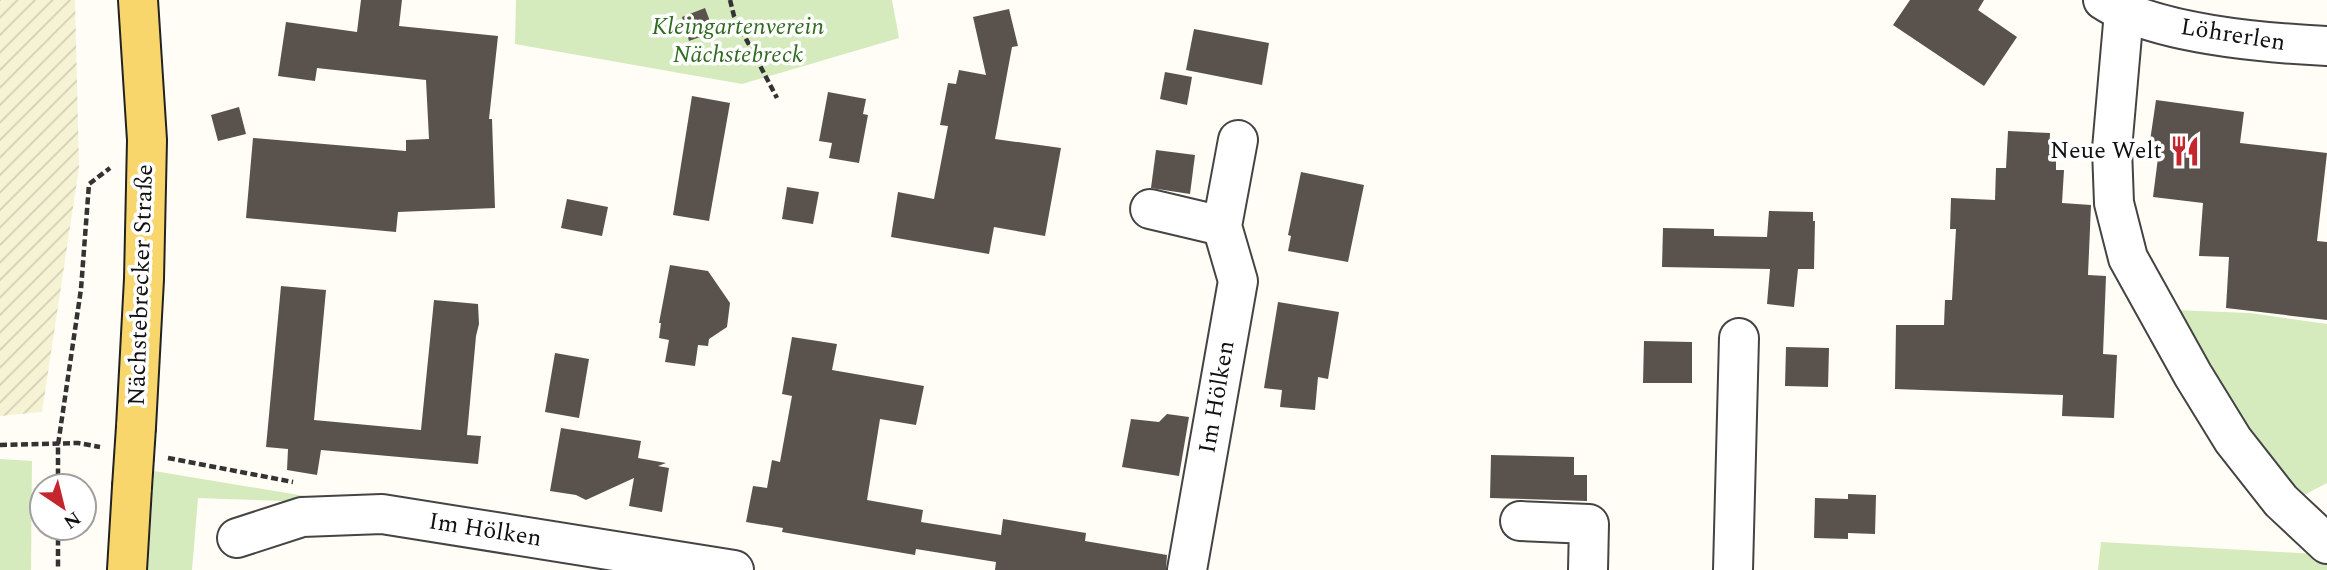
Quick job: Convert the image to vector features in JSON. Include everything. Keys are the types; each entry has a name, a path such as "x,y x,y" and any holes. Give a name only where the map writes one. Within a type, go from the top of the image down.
{"main road":[{"name":"Nächstebrecker Straße","path":"127,570 144,279 147,140 138,0"}],"street":[{"name":"Löhrerlen","path":"2113,6 2184,13 2269,43 2327,46"},
{"path":"2113,6 2114,203 2128,258 2233,440 2281,500 2327,544"},
{"name":"Im Hölken","path":"1186,570 1238,281 1222,226 1238,141"},
{"path":"1150,209 1222,226"},
{"path":"1733,570 1739,338"},
{"name":"Im Hölken","path":"237,538 302,517 382,514 734,570"},
{"path":"1520,521 1589,524 1588,570"}],"path":[{"path":"730,0 734,16 777,98"},
{"path":"58,472 58,445 81,289 89,184 114,165"},
{"path":"0,445 78,443 93,446"},
{"path":"160,457 296,482"},
{"path":"58,542 58,570"}],"shaded area":[{"path":"0,0 75,0 79,168 42,412 0,416"}],"green space":[{"name":"Kleingartenverein Nächstebreck","path":"516,0 892,0 899,38 742,84 515,44"},
{"path":"2175,310 2250,313 2327,324 2327,483 2292,501"},
{"path":"0,459 32,461 32,472 28,472 28,542 31,542 31,570 0,570"},
{"path":"154,471 311,497 311,502 198,498 192,570 148,570"},
{"path":"2101,542 2316,554 2327,563 2327,570 2098,570"}],"building":[{"path":"361,0 402,0 399,26 498,36 489,119 492,119 495,208 398,212 396,232 246,218 253,138 406,151 406,140 429,139 426,80 317,68 315,81 278,76 286,22 357,32"},
{"path":"1910,0 1984,0 1978,10 2017,37 1984,86 1893,25"},
{"path":"705,8 714,32 689,41 682,17"},
{"path":"1009,9 1018,46 1012,47 995,139 1061,148 1045,236 994,227 989,254 891,237 898,192 934,199 948,126 940,125 948,83 956,84 959,70 986,75 973,17"},
{"path":"1194,29 1269,43 1262,85 1186,70"},
{"path":"1165,72 1192,77 1187,105 1160,99"},
{"path":"828,92 866,99 863,114 868,115 859,163 829,158 832,143 819,141"},
{"path":"692,96 730,103 709,221 673,215"},
{"path":"2156,100 2244,112 2240,143 2327,153 2317,241 2327,242 2327,320 2226,308 2229,257 2199,256 2203,203 2153,197 2160,142 2150,141"},
{"path":"239,107 246,134 218,141 211,115"},
{"path":"2008,131 2050,133 2049,154 2056,155 2056,170 2064,170 2062,203 2091,205 2088,275 2106,276 2103,354 2117,355 2114,418 2062,416 2063,395 1895,389 1896,325 1944,325 1945,300 1952,300 1956,229 1950,229 1951,198 1995,200 1996,168 2006,168"},
{"path":"1156,150 1195,155 1190,194 1151,188"},
{"path":"1301,172 1364,185 1348,262 1288,251 1291,236 1288,235"},
{"path":"787,187 819,192 813,224 782,219"},
{"path":"567,199 608,207 602,236 561,228"},
{"path":"1769,211 1813,212 1814,269 1798,269 1794,307 1767,304 1770,269 1662,267 1663,228 1714,229 1714,236 1767,237"},
{"path":"670,265 708,271 730,303 727,327 709,339 708,346 698,345 695,366 665,362 669,340 659,338 659,323"},
{"path":"281,286 326,290 314,420 421,430 434,300 478,304 479,324 467,435 481,436 478,464 321,450 317,475 287,470 288,449 266,447"},
{"path":"1278,302 1339,312 1328,379 1318,377 1315,410 1280,407 1282,390 1264,388"},
{"path":"792,337 837,344 832,370 924,386 916,425 880,419 867,500 923,510 921,522 1001,535 1003,519 1086,533 1085,541 1167,555 1166,570 995,570 996,562 916,549 915,555 782,532 783,528 746,522 753,486 767,488 772,460 780,462 792,396 782,394"},
{"path":"1644,341 1692,342 1692,383 1643,383"},
{"path":"1786,347 1829,348 1828,387 1785,386"},
{"path":"555,353 589,359 579,418 545,412"},
{"path":"1167,414 1189,417 1179,476 1122,467 1131,419 1159,422"},
{"path":"561,428 641,441 638,458 666,463 658,466 669,468 662,512 629,506 634,478 586,500 576,495 550,491"},
{"path":"1491,455 1574,457 1574,475 1587,475 1587,501 1490,498"},
{"path":"1848,494 1876,495 1875,534 1848,533 1848,539 1814,538 1815,498 1848,499"}],"place":[{"name":"Neue Welt","path":"2185,151"}]}
